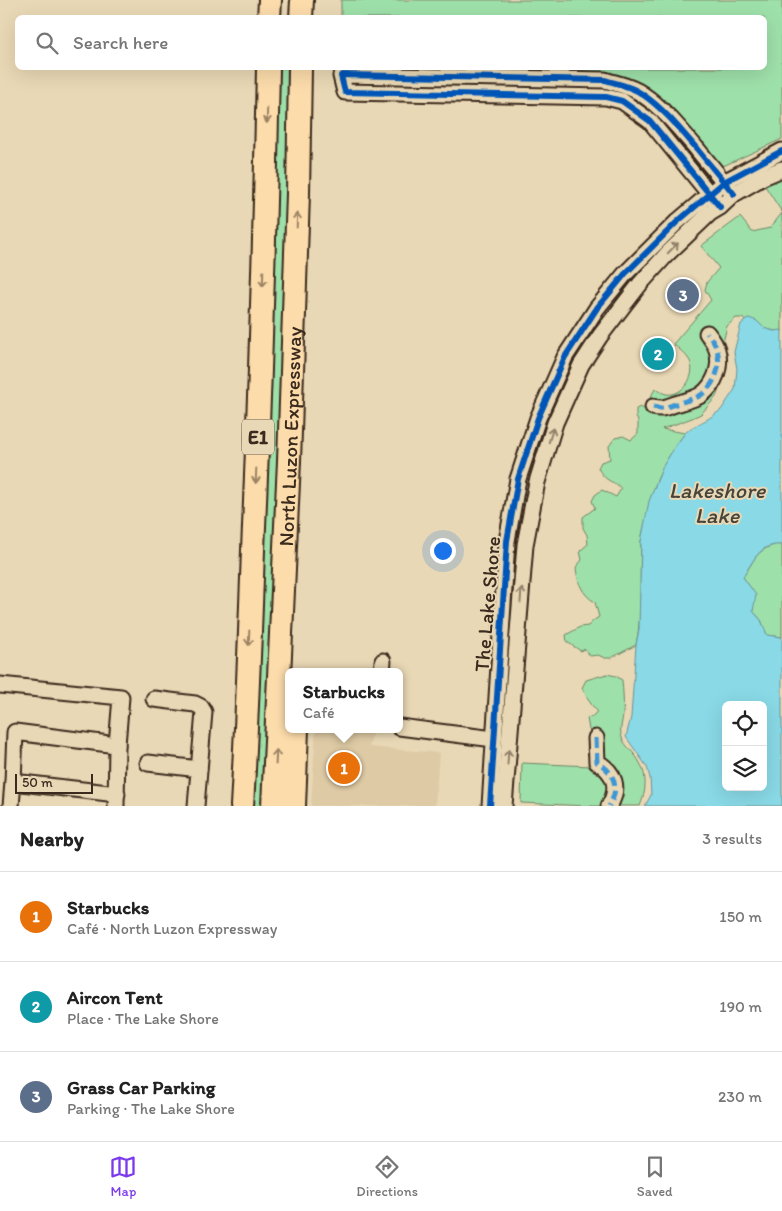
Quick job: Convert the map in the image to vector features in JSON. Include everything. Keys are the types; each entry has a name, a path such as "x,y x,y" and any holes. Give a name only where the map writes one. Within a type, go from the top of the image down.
{"highway":[{"path":"270,0 270,15"},
{"path":"301,15 302,0"},
{"name":"North Luzon Expressway","path":"242,806 258,432 268,70"},
{"name":"North Luzon Expressway","path":"274,806 289,461 298,204 300,70"},
{"path":"285,551 294,595 296,668"},
{"path":"294,806 297,733"}],"street":[{"path":"710,204 650,121 622,101 606,97 346,92 341,76 605,80 641,93 657,106 676,125 734,194"},
{"path":"605,80 606,97"},
{"name":"The Lake Shore","path":"490,806 498,786 525,545 537,482 555,423 582,365 613,319 640,284 710,204 724,182 782,150"},
{"name":"The Lake Shore","path":"504,806 498,786 494,739 507,541 518,478 538,418 565,357 597,308 637,261 677,222 782,169"},
{"path":"597,308 613,319"},
{"path":"653,407 664,409 670,405 693,399 706,391 712,384 717,370 718,356 717,349 707,333"},
{"path":"0,685 121,697 117,745 116,800 13,782"},
{"path":"154,700 195,704 201,707 204,712 196,806"},
{"path":"403,728 494,739"},
{"path":"10,806 15,732 117,745"},
{"path":"596,738 597,762 610,772 616,787 609,806"},
{"path":"148,763 199,769"}],"shaded area":[{"path":"316,733 372,733 369,747 439,753 435,806 311,806"}],"green space":[{"path":"341,0 782,0 782,139 721,167 645,87 615,76 444,70 767,70 767,15 341,15"},
{"path":"273,70 293,70 267,806 246,806"},
{"path":"782,176 782,212 765,186"},
{"path":"782,213 782,332 753,327 742,318 736,318 727,326 721,351 721,384 716,397 701,414 662,429 685,433 671,453 655,484 649,507 641,542 640,606 636,645 611,658 598,655 590,656 585,649 581,651 567,642 566,635 580,627 588,626 599,617 595,602 587,596 579,582 576,567 582,560 580,551 588,544 587,535 583,528 583,517 595,508 592,501 595,495 602,490 616,497 621,489 606,478 598,468 601,462 610,459 609,446 615,438 623,436 631,440 638,434 636,409 640,407 644,409 655,389 666,394 672,394 682,389 690,379 692,367 690,361 673,344 711,300 705,290 707,282 719,268 701,246 740,217 752,232 770,228"},
{"path":"777,544 782,545 782,637 767,635 761,620 753,611 749,586 743,577 759,553"},
{"path":"607,674 622,680 623,715 621,735 642,766 645,779 643,799 640,806 521,803 522,763 591,766 593,761 588,756 587,749 595,736 589,730 587,718 593,716 597,711 582,688 586,680"}],"water":[{"name":"Lakeshore Lake","path":"749,318 757,321 764,328 774,331 782,330 782,545 774,545 762,550 743,577 756,595 753,611 761,620 767,635 782,637 782,806 645,806 651,795 647,767 626,737 631,717 636,645 639,629 641,541 649,501 663,466 685,433 721,410 735,389 737,369 734,352 741,324"}],"marked path":[{"path":"653,407 663,408 693,399 706,391 714,381 719,362 715,345 707,333"},
{"path":"596,738 597,762 608,771 614,781 614,793 609,806"}],"cycle path":[{"path":"720,207 650,121 622,101 606,97 345,92 341,76 605,80 633,89 664,112 734,194"},
{"path":"490,806 507,541 518,479 538,418 565,357 597,308 625,274 677,222 724,182 782,151"}],"place":[{"name":"Grass Car Parking","path":"683,295"},
{"name":"Aircon Tent","path":"658,354"},
{"name":"Starbucks","path":"344,768"}]}
